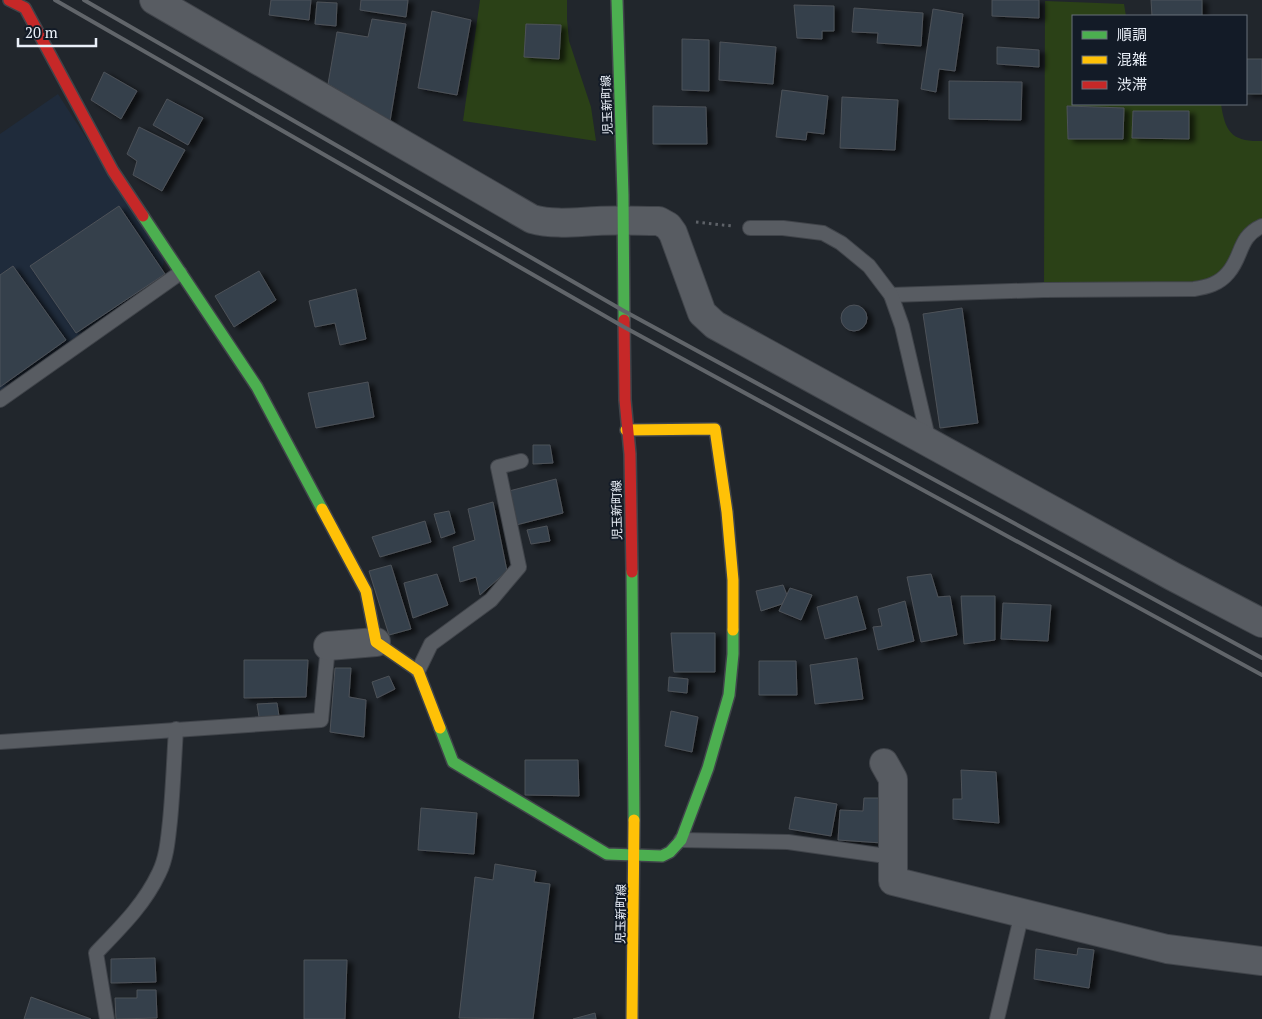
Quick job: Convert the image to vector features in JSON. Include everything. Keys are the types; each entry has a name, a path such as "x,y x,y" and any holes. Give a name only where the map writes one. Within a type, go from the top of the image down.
{"street":[{"path":"10,0 25,8 113,171 257,387 366,591 376,642"},
{"path":"154,0 532,219 557,223 622,221 659,221 664,223 671,230 702,313 708,320 1172,576 1262,623"},
{"name":"児玉新町線","path":"617,0 623,188 626,430 630,454 634,661 635,855 632,1019"},
{"path":"328,646 376,642 418,671 453,762 607,854 662,856 677,847 708,768 729,694 733,654 733,580 725,503 715,429 626,430"},
{"path":"884,763 893,780 893,881 1167,949 1262,961"}],"lane":[{"path":"891,296 1035,290 1194,290 1208,287 1219,281 1229,272 1245,239 1254,230 1262,226"},
{"path":"750,228 783,228 822,233 841,243 869,266 891,296 902,326 929,442"},
{"path":"0,400 180,273"},
{"path":"418,671 431,644 491,600 519,567 498,468 521,460"},
{"path":"0,742 321,720 328,646"},
{"path":"107,1019 96,953 128,920 146,897 160,871 168,842 176,730"},
{"path":"681,840 788,842 893,857"},
{"path":"997,1019 1022,913"}],"path":[{"path":"659,221 710,223 750,228"}],"shaded area":[{"path":"58,94 164,259 162,276 0,391 0,134"}],"green space":[{"path":"480,0 567,0 569,41 591,107 596,141 463,121"},
{"path":"1045,1 1124,4 1126,15 1072,15 1072,105 1221,105 1225,122 1232,133 1244,140 1262,141 1262,226 1219,281 1044,290"}],"building":[{"path":"271,0 311,0 309,20 269,15"},
{"path":"361,0 408,0 406,17 360,10"},
{"path":"992,0 1039,0 1039,18 992,16"},
{"path":"1151,0 1202,0 1202,15 1152,15"},
{"path":"317,2 337,3 336,26 315,24"},
{"path":"794,5 834,6 834,31 822,31 822,39 797,38"},
{"path":"854,8 923,13 921,46 877,43 878,33 852,32"},
{"path":"933,9 963,14 955,71 939,69 936,92 921,89"},
{"path":"432,11 471,20 457,95 418,88"},
{"path":"372,19 406,24 390,121 328,84 337,32 368,37"},
{"path":"526,24 561,25 559,59 524,57"},
{"path":"682,39 709,40 709,91 682,90"},
{"path":"720,42 776,47 773,84 719,80"},
{"path":"997,47 1039,50 1039,67 997,64"},
{"path":"1247,59 1262,59 1262,94 1247,94"},
{"path":"104,72 137,91 121,119 91,100"},
{"path":"949,81 1022,82 1021,120 949,119"},
{"path":"782,90 828,96 824,134 807,132 806,140 776,137"},
{"path":"842,97 898,100 895,150 840,148"},
{"path":"167,99 203,118 188,145 153,125"},
{"path":"653,106 706,107 707,144 653,144"},
{"path":"1067,106 1124,108 1123,139 1068,139"},
{"path":"1133,111 1189,111 1189,139 1132,138"},
{"path":"139,127 185,150 162,191 133,175 137,161 127,154"},
{"path":"119,206 165,274 76,333 30,266"},
{"path":"13,266 66,340 0,387 0,275"},
{"path":"259,271 276,300 234,327 215,296"},
{"path":"356,289 366,339 340,345 335,323 315,327 309,301"},
{"path":"854,305 863,309 867,318 863,327 854,331 845,327 841,318 845,309"},
{"path":"962,308 978,423 940,428 923,314"},
{"path":"368,382 374,417 316,428 308,393"},
{"path":"533,445 550,445 553,463 533,464"},
{"path":"556,479 563,513 516,525 509,491"},
{"path":"493,502 507,571 480,595 476,577 460,582 453,547 475,540 468,509"},
{"path":"449,511 455,533 441,538 434,514"},
{"path":"425,521 431,542 380,557 372,537"},
{"path":"547,526 550,541 531,544 527,530"},
{"path":"391,565 411,629 389,635 369,571"},
{"path":"437,574 448,605 413,618 404,583"},
{"path":"931,574 938,597 950,596 957,635 921,642 907,577"},
{"path":"783,585 787,595 782,604 761,611 756,591"},
{"path":"790,588 812,595 801,620 779,611"},
{"path":"857,596 866,629 825,639 817,607"},
{"path":"961,596 995,596 995,640 964,644"},
{"path":"905,601 914,641 878,650 873,627 882,626 878,609"},
{"path":"1003,603 1051,605 1048,641 1001,639"},
{"path":"671,633 715,633 715,672 674,672"},
{"path":"857,658 863,699 815,704 810,665"},
{"path":"244,660 308,660 306,697 244,698"},
{"path":"759,661 796,661 797,695 759,695"},
{"path":"335,668 351,668 349,697 366,700 364,737 330,732"},
{"path":"389,676 395,689 377,698 372,682"},
{"path":"669,677 688,679 687,693 668,691"},
{"path":"277,703 279,716 259,717 257,704"},
{"path":"671,711 698,717 692,752 665,746"},
{"path":"525,760 578,760 579,796 525,795"},
{"path":"961,770 996,772 999,823 953,819 953,799 962,799"},
{"path":"795,797 837,804 831,836 789,829"},
{"path":"864,798 884,798 882,843 838,840 840,810 863,811"},
{"path":"421,808 477,813 474,854 418,850"},
{"path":"495,864 536,871 534,882 550,884 533,1019 459,1018 475,877 493,880"},
{"path":"1078,948 1094,950 1089,988 1034,979 1036,949 1077,955"},
{"path":"155,958 156,982 111,983 111,959"},
{"path":"304,960 347,960 345,1019 304,1019"},
{"path":"137,990 156,990 157,1018 116,1019 115,998 137,998"},
{"path":"31,997 91,1019 24,1019"},
{"path":"595,1013 596,1019 573,1019"}],"railway":[{"path":"55,0 624,327 1262,675"},
{"path":"84,0 624,311 1262,658"}],"traffic: fast":[{"path":"617,0 623,195 624,320"},
{"path":"143,216 257,387 322,509"},
{"path":"632,572 634,820"},
{"path":"440,728 453,762 607,854 662,856 670,852 681,840 708,768 729,695 733,630"}],"traffic: slow":[{"path":"626,430 715,429 727,512 733,580 733,630"},
{"path":"322,509 366,591 376,642 418,671 440,728"},
{"path":"632,1019 634,820"}],"traffic: jam":[{"path":"9,0 25,8 113,171 143,216"},
{"path":"624,320 625,400 630,454 632,572"}]}
